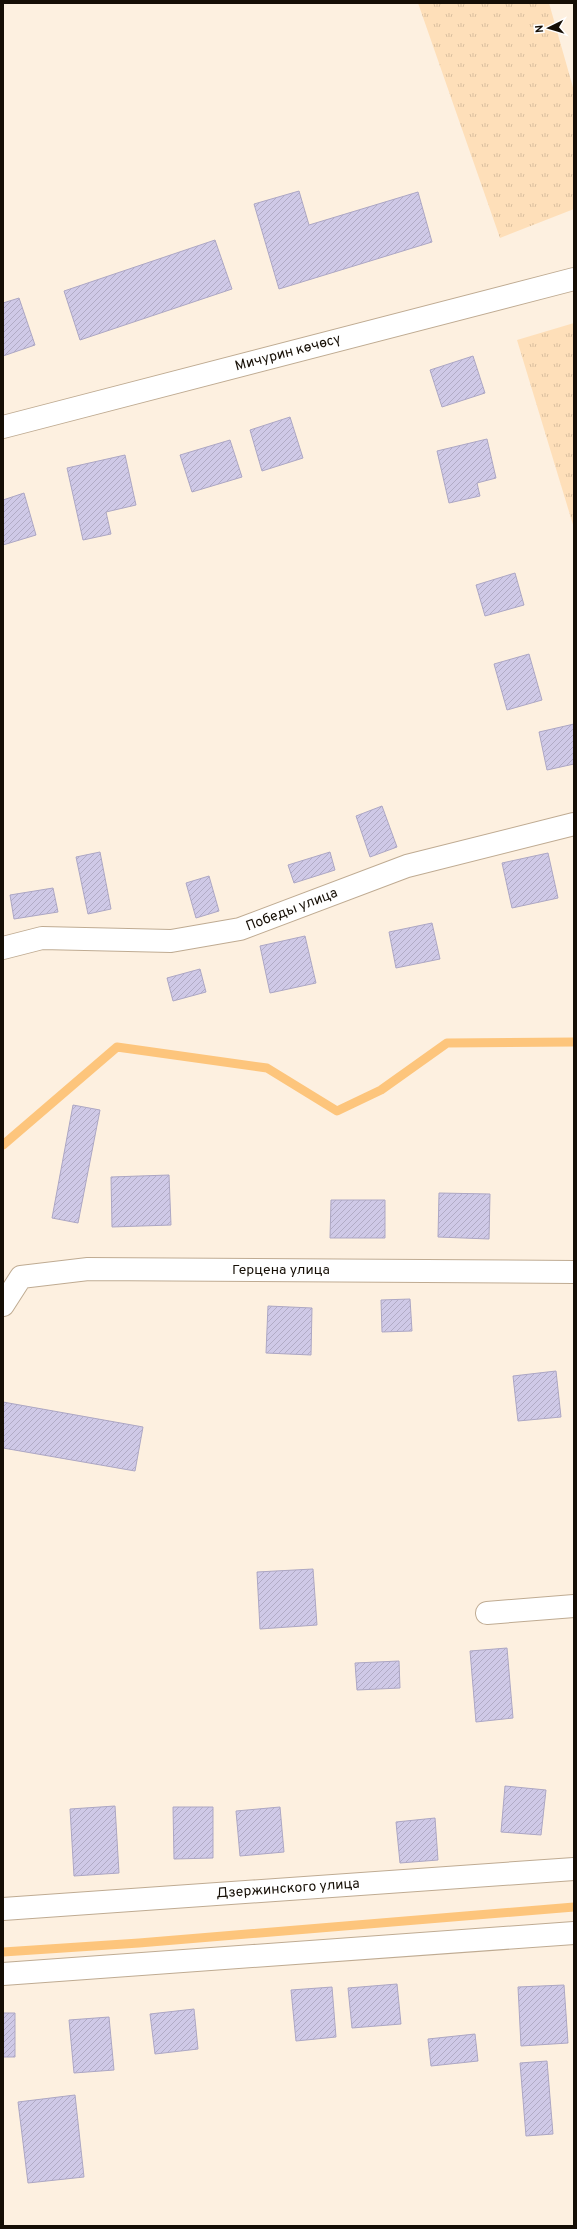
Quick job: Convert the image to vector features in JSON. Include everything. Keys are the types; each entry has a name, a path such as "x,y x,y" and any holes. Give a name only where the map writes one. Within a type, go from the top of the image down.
{"street":[{"name":"Мичурин көчөсү","path":"3,427 574,279"},
{"name":"Победы улица","path":"3,948 42,938 171,942 240,929 407,866 574,824"},
{"name":"Герцена улица","path":"3,1305 21,1277 88,1269 574,1272"},
{"path":"487,1613 574,1606"},
{"name":"Дзержинского улица","path":"3,1909 574,1869"},
{"path":"3,1974 574,1934"}],"green space":[{"path":"418,3 549,3 574,91 574,209 500,238"},
{"path":"574,323 574,528 517,340"}],"building":[{"path":"299,191 309,225 418,192 432,242 279,289 254,204"},
{"path":"215,240 232,289 80,340 64,291"},
{"path":"19,298 35,345 3,356 3,303"},
{"path":"473,356 485,393 442,407 430,370"},
{"path":"290,417 303,458 262,471 250,430"},
{"path":"487,439 496,478 477,483 480,496 449,503 437,451"},
{"path":"230,440 242,477 192,492 180,455"},
{"path":"125,455 136,505 106,512 111,534 83,540 67,468"},
{"path":"24,493 36,535 3,545 3,500"},
{"path":"515,573 524,605 485,616 476,585"},
{"path":"529,654 542,700 507,710 494,664"},
{"path":"574,724 574,764 547,770 539,732"},
{"path":"382,806 397,847 370,857 356,816"},
{"path":"100,852 111,909 88,914 76,857"},
{"path":"330,852 335,870 294,883 288,865"},
{"path":"548,853 558,898 512,908 502,863"},
{"path":"209,876 219,911 196,918 186,883"},
{"path":"53,888 58,912 14,919 10,895"},
{"path":"432,923 440,959 396,968 389,932"},
{"path":"305,936 316,983 270,993 260,946"},
{"path":"200,969 206,992 173,1001 167,978"},
{"path":"73,1105 100,1110 78,1223 52,1218"},
{"path":"169,1175 171,1225 112,1227 111,1177"},
{"path":"439,1193 490,1194 489,1239 438,1237"},
{"path":"331,1200 385,1200 385,1238 330,1238"},
{"path":"410,1299 412,1331 382,1332 381,1300"},
{"path":"268,1306 312,1308 311,1355 266,1353"},
{"path":"556,1371 561,1417 518,1421 513,1376"},
{"path":"3,1402 143,1427 135,1471 3,1448"},
{"path":"313,1569 317,1625 260,1629 257,1572"},
{"path":"507,1648 513,1718 476,1722 470,1651"},
{"path":"399,1661 400,1688 357,1690 355,1663"},
{"path":"505,1786 546,1790 541,1835 501,1832"},
{"path":"115,1806 119,1873 74,1876 70,1809"},
{"path":"173,1807 213,1807 213,1858 174,1859"},
{"path":"280,1807 284,1852 240,1856 236,1811"},
{"path":"435,1818 438,1860 400,1863 396,1822"},
{"path":"397,1984 401,2024 352,2028 348,1988"},
{"path":"564,1985 568,2043 521,2046 518,1987"},
{"path":"332,1987 336,2037 296,2041 291,1990"},
{"path":"194,2009 198,2049 155,2054 150,2014"},
{"path":"3,2013 15,2013 15,2057 3,2057"},
{"path":"109,2017 114,2070 74,2073 69,2020"},
{"path":"475,2034 478,2061 431,2066 428,2039"},
{"path":"547,2061 553,2134 526,2136 520,2063"},
{"path":"75,2095 84,2177 28,2183 18,2102"}],"waterway":[{"path":"3,1145 117,1047 267,1068 337,1111 381,1090 447,1043 574,1042"},
{"path":"3,1952 139,1943 574,1907"}]}
